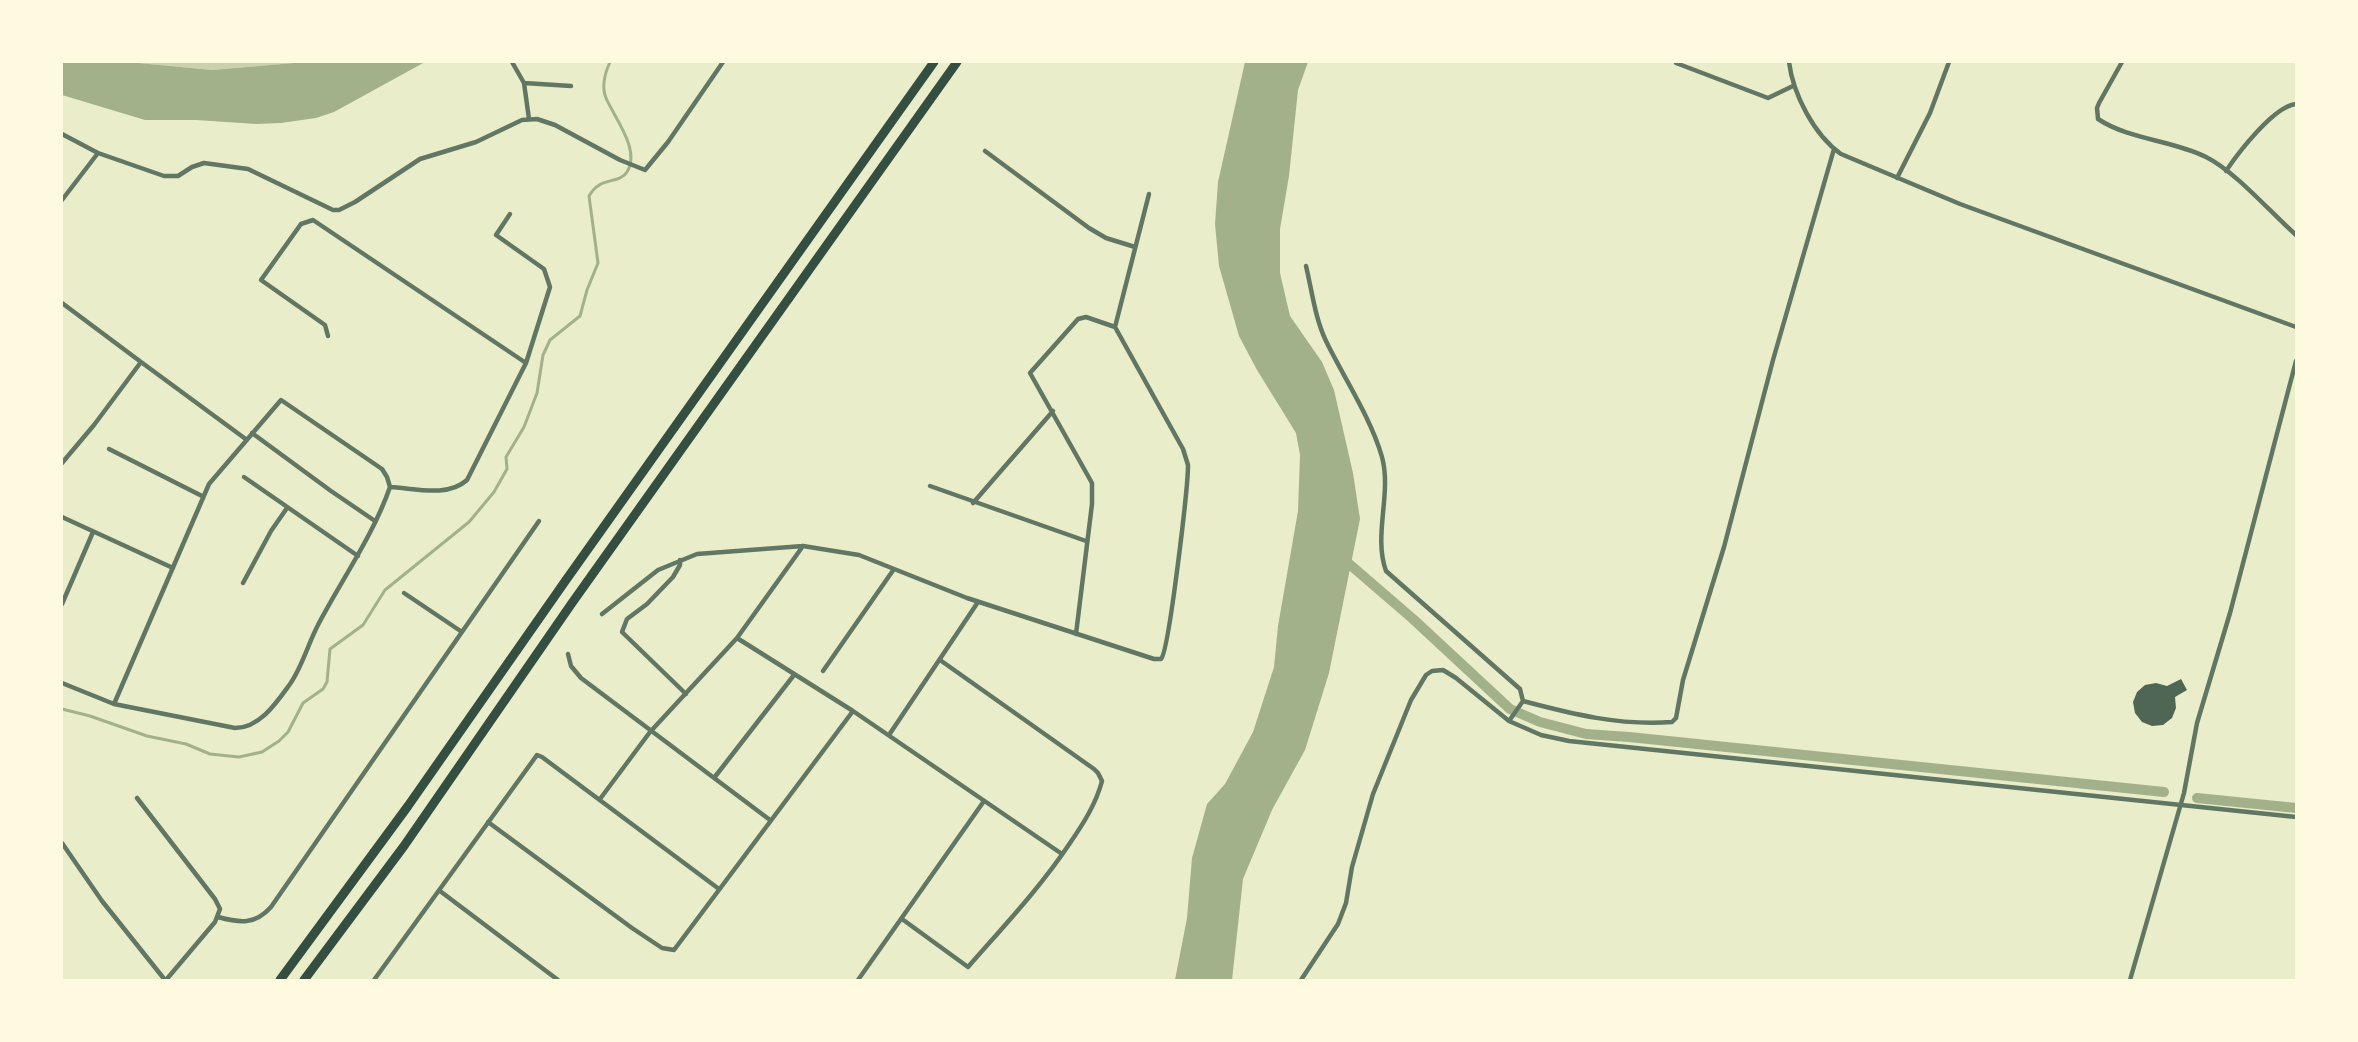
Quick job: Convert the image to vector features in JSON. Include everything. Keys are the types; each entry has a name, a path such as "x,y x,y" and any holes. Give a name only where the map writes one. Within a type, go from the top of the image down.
{"highway":[{"path":"280,981 408,806 934,62"},
{"path":"304,981 398,854 859,197 957,62"}],"street":[{"path":"513,62 524,83 529,119"},
{"path":"62,134 98,153 171,177 178,176 204,163 239,166 272,179 327,208 339,210 420,159 476,142 529,119 546,121 555,125 642,170 649,167 723,62"},
{"path":"1789,62 1793,86 1803,106 1834,149 1960,204 2296,327"},
{"path":"1897,178 1930,112 1949,62"},
{"path":"2122,62 2099,103 2098,119 2128,132 2201,154 2226,171 2296,235"},
{"path":"1676,63 1768,98 1793,86"},
{"path":"524,83 572,86"},
{"path":"2226,171 2249,140 2280,112 2296,104"},
{"path":"1522,702 1603,720 1660,723 1672,722 1676,718 1683,680 1724,547 1773,360 1834,149"},
{"path":"985,151 1089,228 1106,238 1135,248"},
{"path":"62,200 98,153"},
{"path":"1114,327 1149,194"},
{"path":"390,487 446,491 460,486 467,480 526,363 550,287 544,269 496,235 510,214"},
{"path":"328,336 326,325 261,280 301,224 306,221 313,220 526,363"},
{"path":"1306,266 1322,331 1383,460 1385,494 1382,552 1386,571 1514,684 1522,694 1522,702 1509,721"},
{"path":"62,303 247,440"},
{"path":"602,614 651,575 697,554 803,546 859,555 978,602 1076,634 1154,659 1161,659 1165,654 1188,465 1183,449 1114,327 1086,318 1078,319 1030,373 1092,483 1076,634"},
{"path":"2130,981 2180,805 2198,723 2230,613 2296,361"},
{"path":"62,463 141,362"},
{"path":"62,683 114,704 236,728 251,726 265,715 292,681 317,626 358,556 390,487 382,469 281,400 220,469 202,496 114,704"},
{"path":"974,503 1053,411"},
{"path":"252,433 330,491 375,520"},
{"path":"109,449 202,496"},
{"path":"244,477 358,556"},
{"path":"930,486 1086,541"},
{"path":"243,583 271,531 287,507"},
{"path":"62,517 173,568"},
{"path":"218,917 233,921 252,921 262,916 271,907 539,521"},
{"path":"62,604 93,532"},
{"path":"600,799 650,732 737,638 803,546"},
{"path":"680,560 680,565 673,577 647,604 627,619 622,632 686,694"},
{"path":"823,670 894,569"},
{"path":"404,593 462,632"},
{"path":"889,735 978,602"},
{"path":"737,638 853,711 1062,854"},
{"path":"568,654 571,666 581,678 770,820"},
{"path":"902,919 968,967 1037,889 1087,817 1101,786 1101,777 1094,769 940,660"},
{"path":"1301,981 1338,924 1346,903 1352,867 1373,794 1411,700 1426,675 1437,670 1450,674 1509,721 1541,735 1569,741 2296,817"},
{"path":"714,778 794,675"},
{"path":"488,822 662,948 674,951 853,711"},
{"path":"374,980 535,757 539,755 719,890"},
{"path":"62,843 102,901 166,981 218,917 220,909 215,899 137,798"},
{"path":"858,981 984,801"},
{"path":"440,891 558,981"}],"shaded area":[{"path":"62,62 128,62 212,70 305,62 425,62 334,112 316,118 256,124 196,120 145,120 62,95"},
{"path":"128,62 305,62 212,70"},
{"path":"1245,62 1308,62 1298,90 1289,176 1280,229 1280,273 1290,316 1322,362 1334,390 1353,473 1360,519 1329,673 1305,750 1272,810 1243,879 1232,980 1175,980 1187,918 1192,858 1207,804 1225,784 1253,732 1274,667 1278,626 1298,511 1300,455 1296,433 1239,336 1219,266 1215,224 1218,182"}],"building":[{"path":"2181,679 2187,690 2175,697 2176,708 2172,718 2163,725 2152,726 2142,722 2135,713 2133,702 2137,692 2145,685 2156,683 2167,686"}],"waterway":[{"path":"62,709 90,716 147,736 186,744 210,754 239,757 262,752 288,732 303,703 323,689 327,682 330,649 363,625 385,590 469,522 494,492 507,469 506,457 524,427 537,393 543,355 550,340 580,316 598,263 589,196 601,184 624,175 630,163 629,144 604,89 604,80 610,62"},
{"path":"1340,556 1413,619 1510,709 1540,722 1586,734 2164,792"},
{"path":"2197,798 2296,808"}]}
